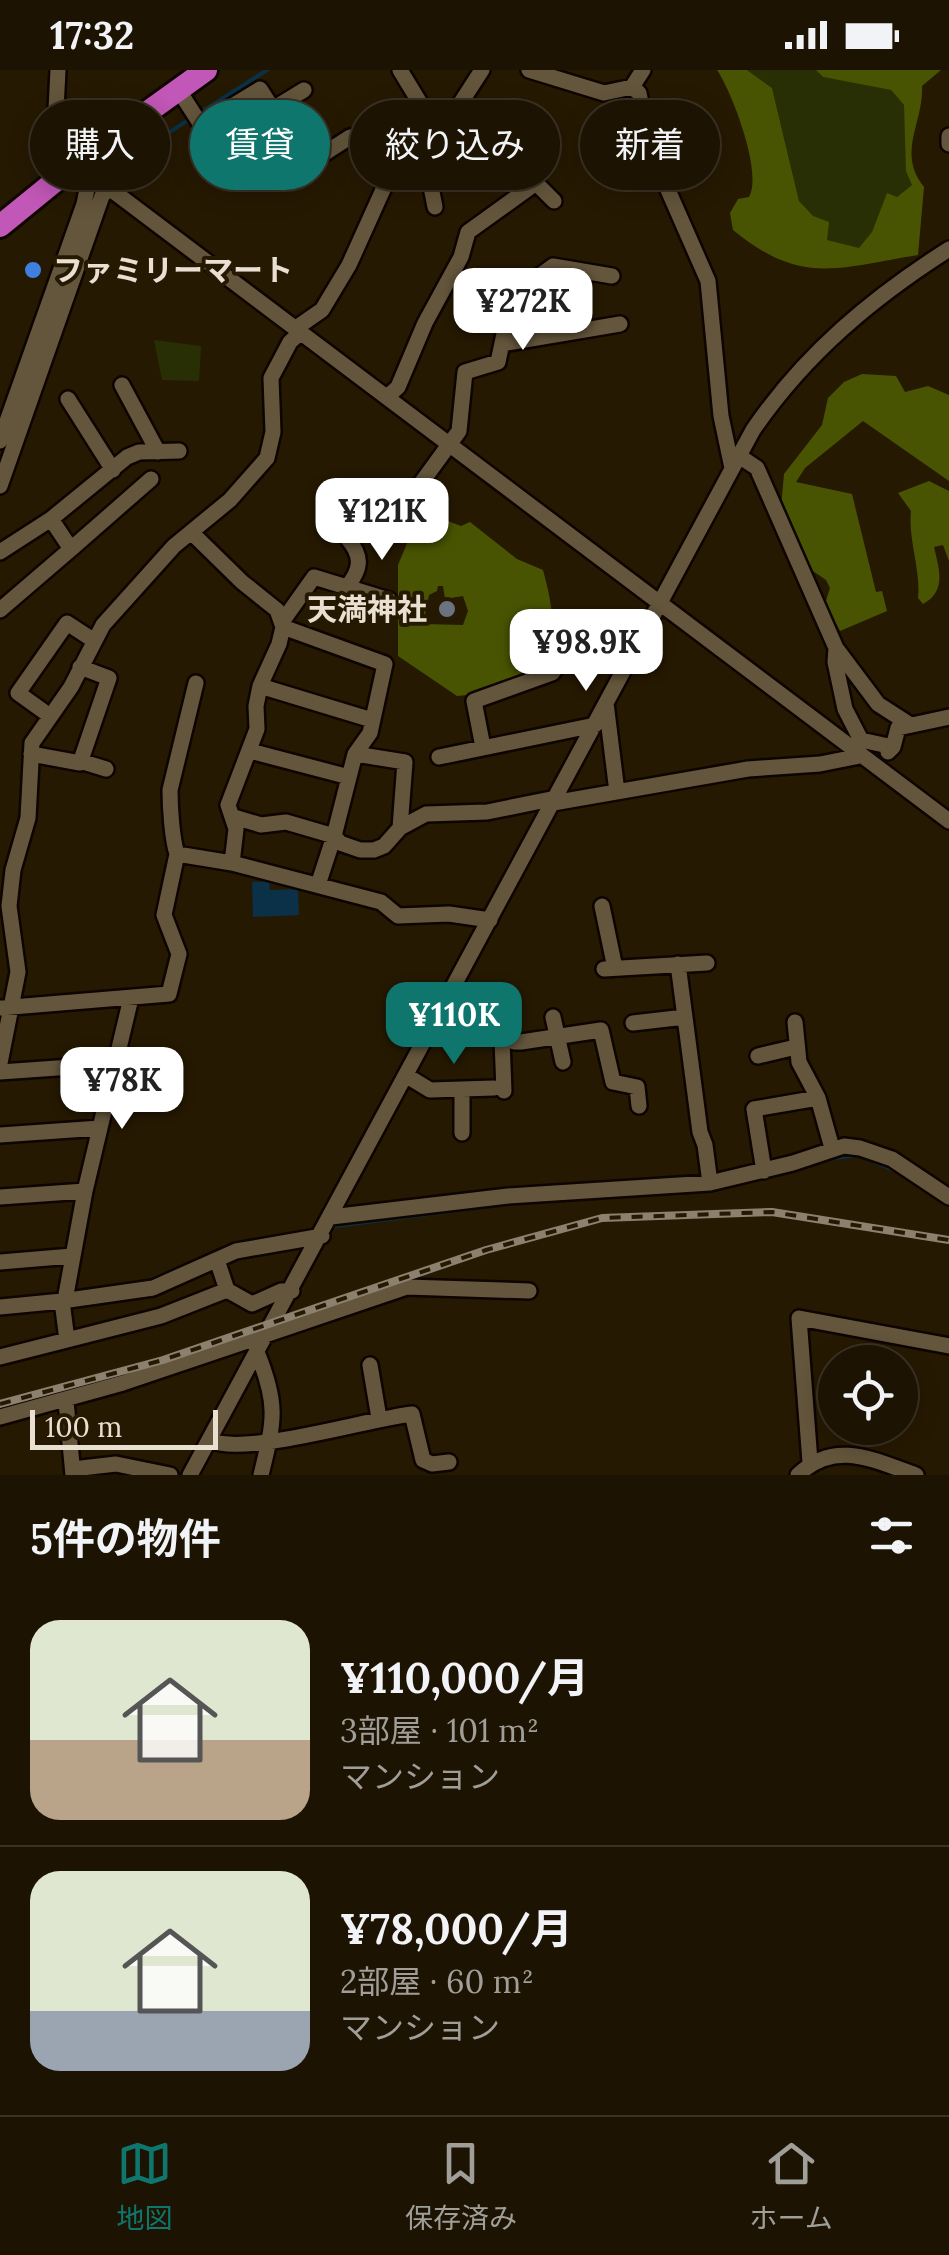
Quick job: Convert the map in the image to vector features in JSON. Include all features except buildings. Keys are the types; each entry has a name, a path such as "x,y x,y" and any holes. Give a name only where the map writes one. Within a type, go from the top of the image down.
{"highway":[{"path":"170,120 188,106 206,70"},
{"path":"0,226 72,190"}],"street":[{"path":"56,100 58,70"},
{"path":"400,70 418,100"},
{"path":"463,100 482,70"},
{"path":"529,70 577,78 604,93 632,87 643,70"},
{"path":"632,87 640,93 645,123 662,174 708,280 721,416 736,462"},
{"path":"241,100 260,88 267,100"},
{"path":"288,100 304,90"},
{"path":"949,136 949,144"},
{"path":"387,397 398,387 425,323 461,257 468,232 536,183 554,202"},
{"path":"50,324 87,190"},
{"path":"0,486 8,438 102,196 101,190"},
{"path":"115,190 949,821"},
{"path":"0,1063 6,1007 18,972 4,920 28,818 32,743 71,687 93,640 174,546 230,500 266,458 273,432 271,378 298,330 322,310 349,266 384,190"},
{"path":"432,190 435,207"},
{"path":"190,1475 767,410 816,350 895,283 949,249"},
{"path":"410,497 459,430 465,372 498,362 512,296 553,266 612,276"},
{"path":"502,344 620,324"},
{"path":"122,385 158,452"},
{"path":"68,399 113,470"},
{"path":"0,552 139,452 179,451"},
{"path":"736,462 758,468 836,648 878,704 909,724"},
{"path":"0,610 151,479"},
{"path":"51,519 71,549"},
{"path":"193,534 242,582 278,610 282,625 279,644 260,686 256,730 228,805 236,829 232,863"},
{"path":"348,539 357,550 359,568 348,588"},
{"path":"282,625 314,577 389,600"},
{"path":"50,716 18,693 67,624 93,640"},
{"path":"282,625 385,664 370,733 356,754 318,885"},
{"path":"836,648 835,662 846,709 861,740 893,746"},
{"path":"483,748 474,701 552,673 560,662 632,657"},
{"path":"80,667 109,678 80,761"},
{"path":"6,1007 169,994 179,954 164,915 177,854 172,838 170,790 196,683"},
{"path":"260,686 372,720"},
{"path":"606,703 617,792"},
{"path":"234,817 261,825 286,822 334,836 340,843 360,850 374,850 384,846 400,828 426,814 487,812 748,769 868,760 893,746 898,728 949,717"},
{"path":"440,757 596,725"},
{"path":"250,750 349,777"},
{"path":"31,754 106,768"},
{"path":"356,754 405,762 400,828"},
{"path":"177,854 232,863 381,902 398,916 449,914 490,920"},
{"path":"602,906 609,968 707,963"},
{"path":"678,964 710,1183"},
{"path":"67,1340 65,1297 72,1256 131,998"},
{"path":"440,1014 496,1022 514,1042 600,1030 613,1082 637,1087 639,1106"},
{"path":"554,1017 563,1062"},
{"path":"633,1023 685,1017"},
{"path":"795,1022 799,1062 818,1098 832,1148"},
{"path":"396,1025 419,1024 432,1029"},
{"path":"406,1076 430,1090 499,1090 502,1040 506,1036"},
{"path":"758,1056 796,1047"},
{"path":"0,1072 114,1064"},
{"path":"462,1089 462,1133"},
{"path":"764,1171 754,1109 818,1098"},
{"path":"0,1135 100,1128"},
{"path":"0,1307 153,1288 250,1248 326,1228 508,1196 710,1183 764,1171 832,1148 860,1148 892,1159 949,1196"},
{"path":"0,1196 85,1191"},
{"path":"0,1262 72,1256"},
{"path":"217,1260 227,1290 252,1304 281,1291 292,1291"},
{"path":"0,1417 66,1401 407,1287 528,1292"},
{"path":"0,1357 161,1316 227,1290"},
{"path":"810,1462 799,1318 949,1346"},
{"path":"257,1352 273,1398 274,1422 261,1475"},
{"path":"370,1365 379,1418"},
{"path":"66,1401 73,1472 116,1464 170,1475"},
{"path":"210,1440 220,1446 269,1442 412,1414 424,1460 432,1464 449,1462"},
{"path":"798,1475 810,1462 848,1453 916,1475"}],"green space":[{"path":"717,70 747,70 772,88 799,201 813,216 829,222 827,240 859,248 872,232 887,193 897,197 912,185 906,171 904,105 891,90 823,77 816,70 941,70 922,86 912,149 912,162 924,187 918,255 842,268 800,266 757,248 733,230 730,213 738,199 749,197 752,170 737,114"},
{"path":"747,70 816,70 823,77 891,90 904,105 912,185 897,197 887,194 872,232 860,249 826,240 799,201 772,88"},
{"path":"154,340 201,346 199,381 162,380"},
{"path":"862,374 896,376 905,392 928,386 949,395 949,481 863,421 805,468 796,482 852,494 876,592 882,591 887,611 840,631 825,604 830,588 826,580 810,569 781,508 784,474 822,425 828,398 844,382"},
{"path":"929,481 949,491 949,561 943,545 934,547 938,586 923,604 918,598 911,511 898,493"},
{"path":"435,516 461,526 470,522 517,559 543,570 552,619 546,669 478,694 457,696 398,656 398,565 408,541","holes":["443,586 445,599 463,596 468,611 463,625 423,624 429,595"]}],"water":[{"path":"269,881 270,890 298,889 299,915 253,917 252,882"}],"waterway":[{"path":"220,100 267,70"},
{"path":"170,132 190,119"},
{"path":"827,1159 857,1155 899,1172"},
{"path":"646,1195 706,1190"},
{"path":"328,1227 522,1202"},
{"path":"269,1238 319,1229"},
{"path":"147,1281 184,1266"}],"railway":[{"path":"0,1404 163,1360 486,1250 602,1218 772,1212 949,1240"}],"place":[{"name":"ファミリーマート","path":"33,270"},
{"name":"天満神社","path":"447,609"}]}
